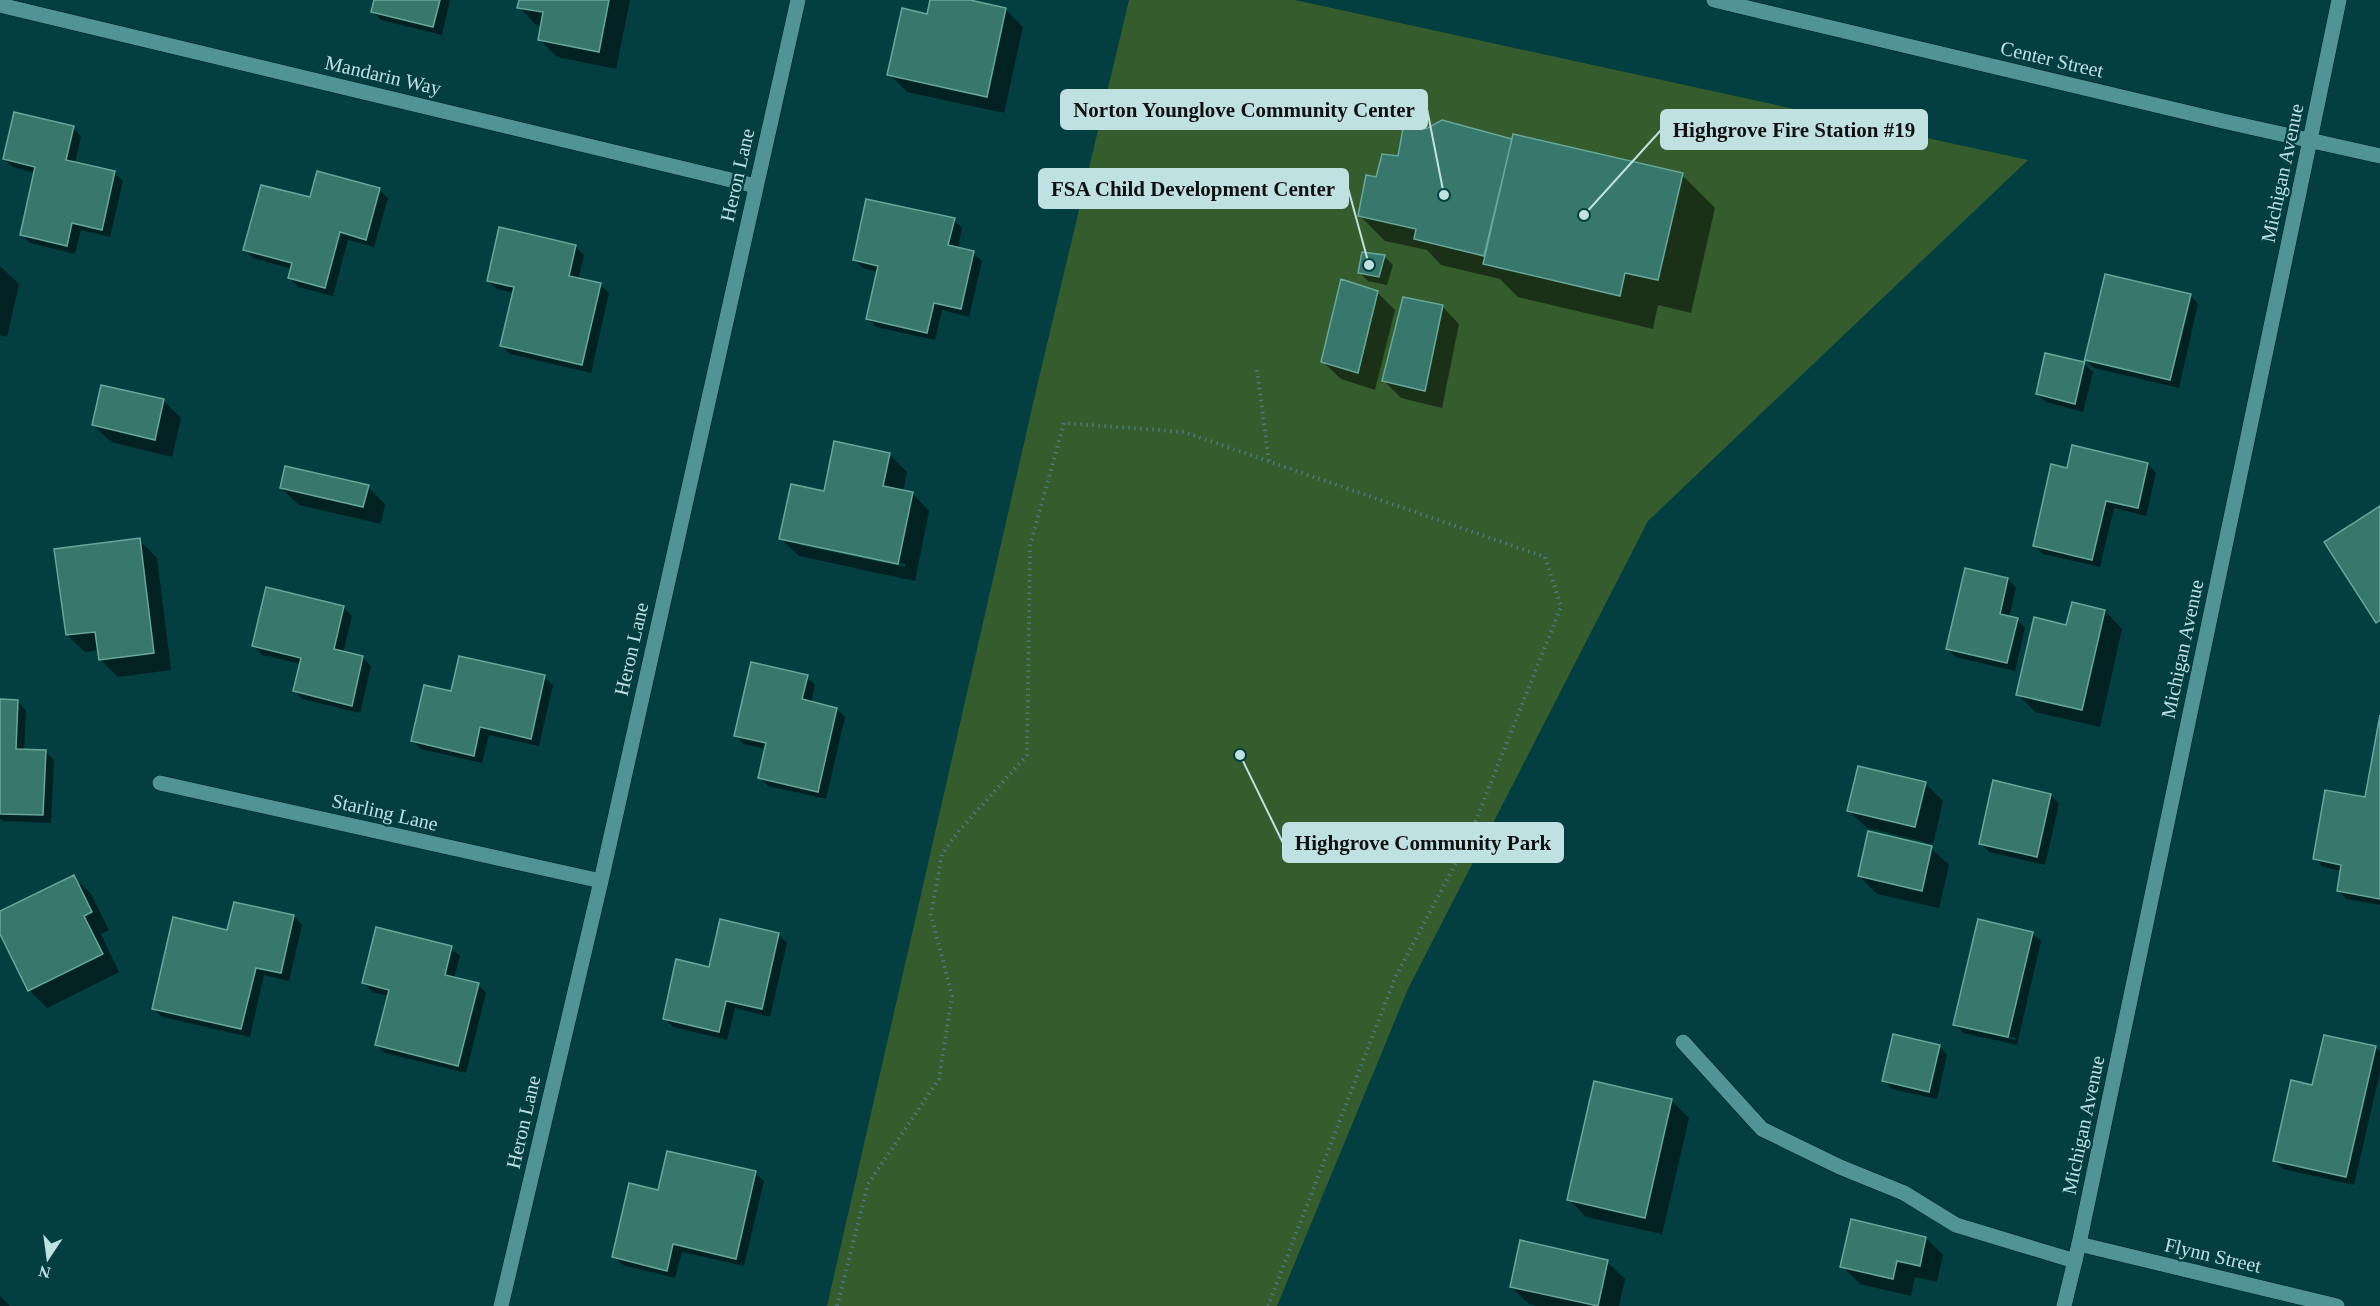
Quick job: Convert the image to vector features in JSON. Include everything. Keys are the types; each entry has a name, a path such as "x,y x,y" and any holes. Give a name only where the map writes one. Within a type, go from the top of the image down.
{"street":[{"name":"Heron Lane","path":"501,1306 601,881 798,0"},
{"name":"Center Street","path":"1714,0 2223,122 2380,156"},
{"name":"Michigan Avenue","path":"2064,1306 2079,1244 2339,0"},
{"name":"Mandarin Way","path":"0,5 756,186"},
{"name":"Starling Lane","path":"160,783 601,881"},
{"path":"1683,1042 1762,1129 1840,1167 1904,1193 1956,1225 2075,1261"},
{"name":"Flynn Street","path":"2079,1244 2337,1306"}],"path":[{"path":"1257,370 1269,462"},
{"path":"837,1306 868,1184 939,1079 952,996 931,915 942,854 959,831 1027,755 1030,546 1064,423 1184,432 1545,557 1561,607 1468,840 1395,978 1268,1306"}],"green space":[{"path":"1129,0 1295,0 2028,160 1648,521 1408,989 1277,1306 827,1306 1038,382"}],"building":[{"path":"374,0 440,0 433,27 371,12"},
{"path":"519,0 609,0 599,52 538,40 543,12 517,8"},
{"path":"930,0 970,0 1006,8 987,97 887,75 902,8 927,14"},
{"path":"14,112 74,126 66,160 115,171 102,230 72,223 67,246 20,235 35,167 3,159"},
{"path":"1442,120 1512,139 1484,256 1414,239 1416,229 1358,216 1366,175 1376,177 1382,154 1398,156 1404,123 1426,129"},
{"path":"1513,134 1683,173 1658,280 1625,273 1620,296 1483,264"},
{"path":"317,171 380,188 366,240 340,232 325,288 288,278 292,263 243,250 261,185 310,197"},
{"path":"866,199 955,218 948,245 974,251 961,309 934,303 927,333 866,319 878,266 853,260"},
{"path":"499,227 576,245 569,276 601,283 582,365 500,346 514,287 487,281"},
{"path":"1362,252 1385,255 1379,277 1358,273"},
{"path":"2105,274 2191,294 2170,380 2085,360 2075,404 2036,394 2045,353 2084,362"},
{"path":"1341,279 1378,291 1358,373 1321,362"},
{"path":"1403,297 1443,305 1425,391 1382,381"},
{"path":"101,385 164,399 155,440 92,425"},
{"path":"834,441 890,453 883,486 913,492 898,564 779,539 791,484 824,491"},
{"path":"2072,445 2148,463 2138,508 2106,501 2092,560 2033,546 2051,464 2067,468"},
{"path":"285,466 369,485 363,507 280,488"},
{"path":"2380,506 2380,620 2376,623 2324,542"},
{"path":"140,538 154,653 99,660 95,632 66,635 54,549"},
{"path":"1965,568 2008,578 2000,614 2018,618 2007,663 1946,649"},
{"path":"266,587 344,606 334,649 363,656 352,706 293,691 301,658 252,646"},
{"path":"2072,602 2105,610 2082,710 2016,695 2034,617 2066,625"},
{"path":"459,656 545,675 531,739 480,727 474,756 411,741 424,685 451,691"},
{"path":"751,662 808,675 802,699 837,708 818,792 758,778 766,743 734,736"},
{"path":"0,699 18,700 16,749 46,750 43,815 0,814"},
{"path":"2380,715 2380,899 2337,891 2341,865 2313,859 2325,790 2365,797"},
{"path":"1858,766 1926,782 1915,827 1847,811"},
{"path":"1993,780 2051,794 2037,857 1979,844"},
{"path":"1868,831 1932,846 1922,891 1858,876"},
{"path":"74,875 92,912 84,916 103,954 28,991 0,934 0,911"},
{"path":"234,902 294,915 281,973 256,968 241,1029 152,1009 173,917 227,930"},
{"path":"720,919 779,933 762,1009 726,1001 719,1032 663,1019 676,959 709,967"},
{"path":"1978,919 2033,932 2008,1037 1953,1025"},
{"path":"376,927 452,946 445,975 479,983 458,1066 375,1045 389,990 362,983"},
{"path":"1893,1034 1940,1045 1929,1092 1882,1081"},
{"path":"2324,1035 2376,1046 2346,1177 2273,1161 2291,1080 2312,1085"},
{"path":"1594,1081 1672,1099 1645,1218 1567,1200"},
{"path":"667,1151 756,1171 736,1259 673,1244 667,1271 612,1257 629,1183 658,1190"},
{"path":"1851,1219 1926,1237 1920,1266 1897,1261 1893,1279 1840,1267"},
{"path":"1520,1240 1608,1260 1598,1306 1510,1287"}],"place":[{"name":"Norton Younglove Community Center","path":"1444,195"},
{"name":"Highgrove Fire Station #19","path":"1584,215"},
{"name":"FSA Child Development Center","path":"1369,265"},
{"name":"Highgrove Community Park","path":"1240,755"}]}
